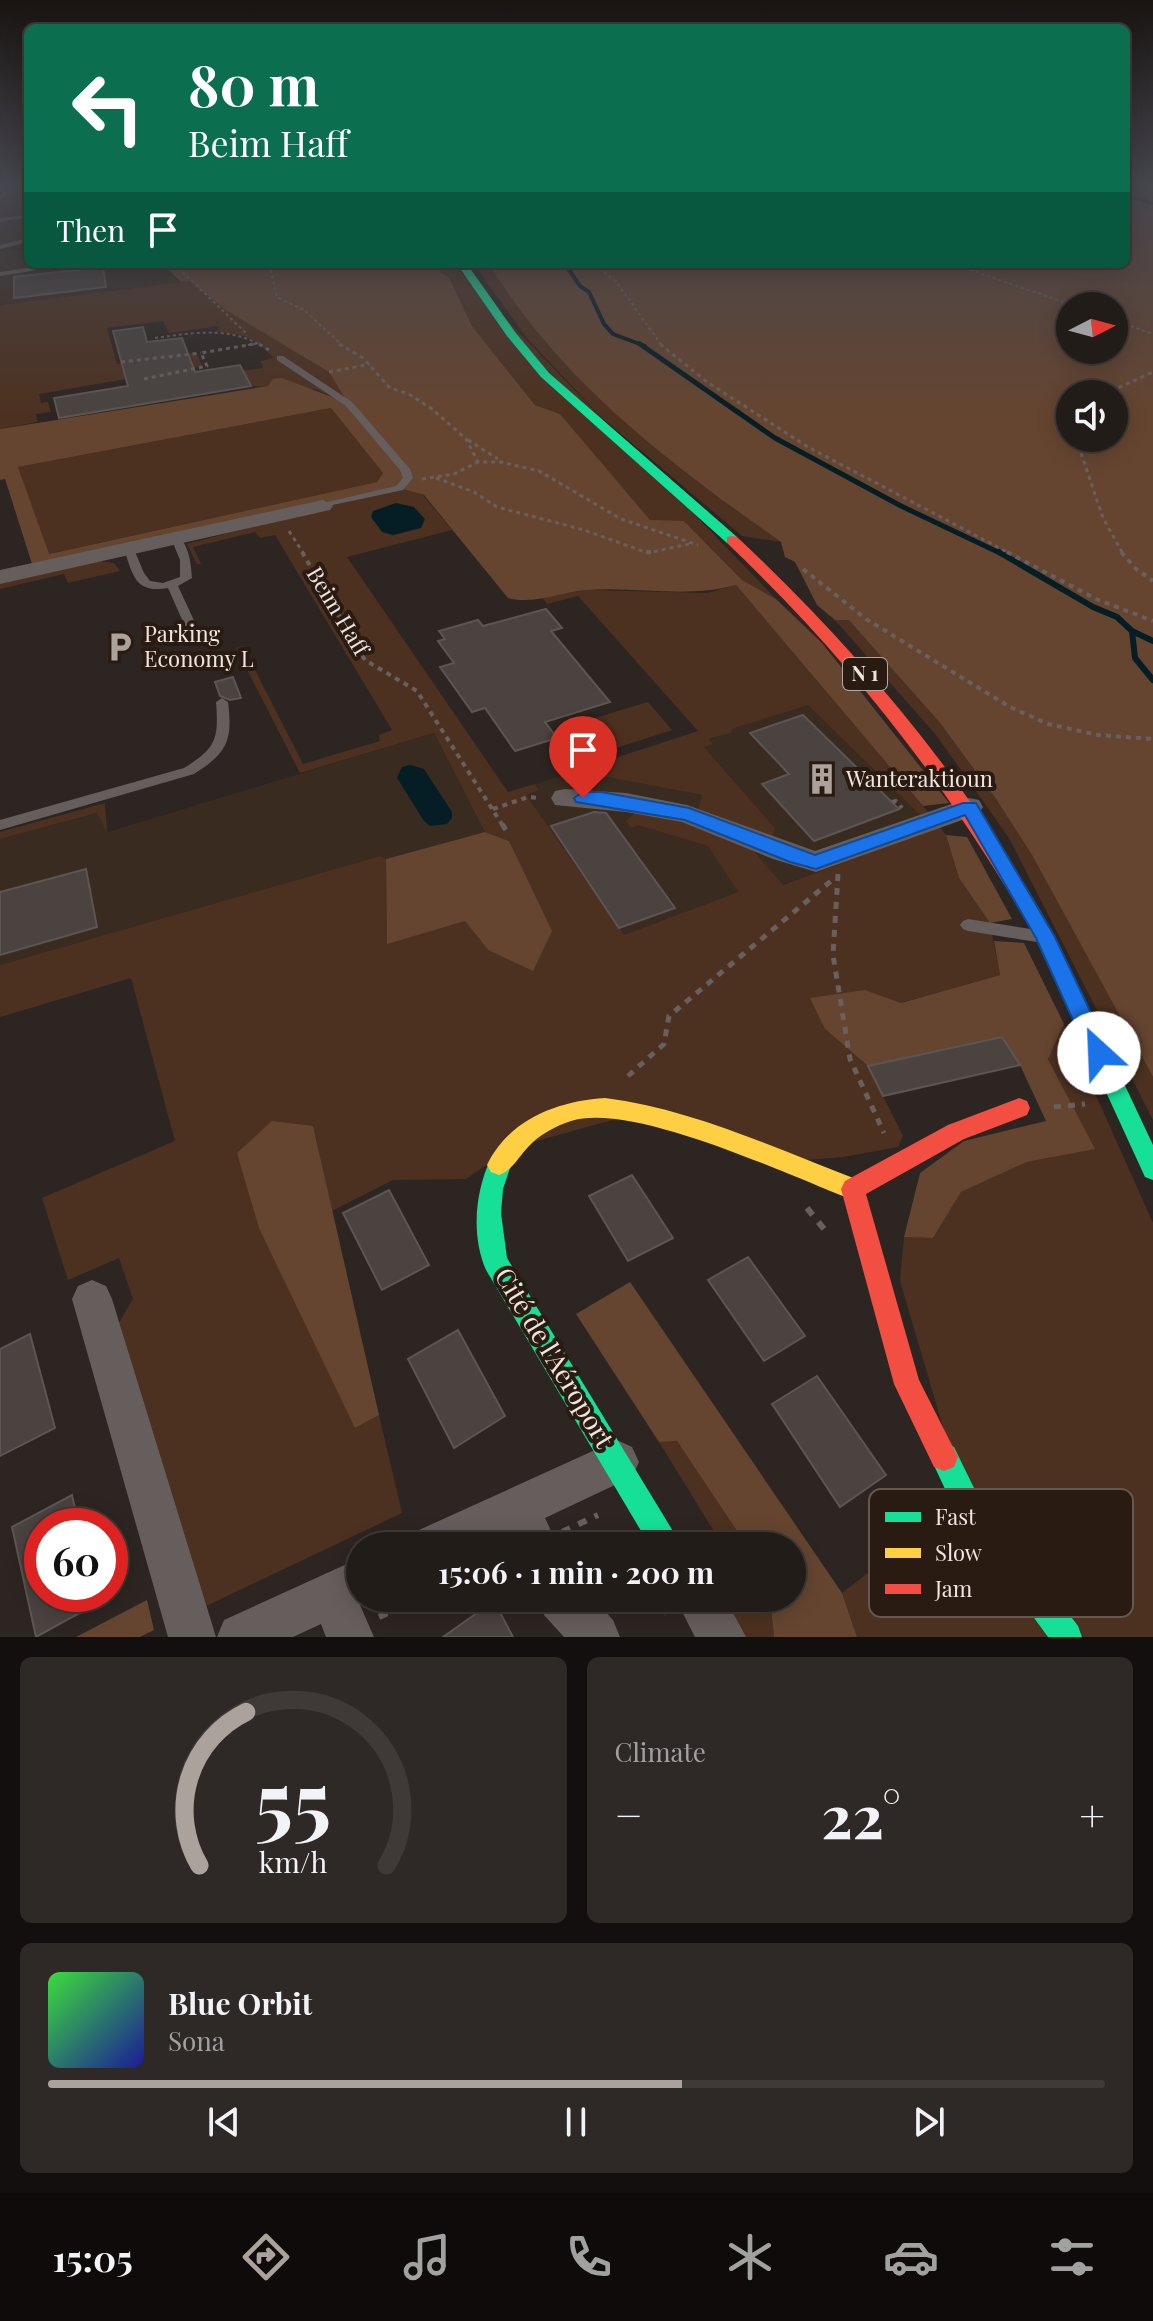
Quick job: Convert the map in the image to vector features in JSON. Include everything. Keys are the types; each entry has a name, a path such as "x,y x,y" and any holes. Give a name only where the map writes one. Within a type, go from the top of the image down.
{"main road":[{"name":"N 1","path":"465,268 511,334 545,375 792,597 837,642 912,728 969,807 1045,937 1153,1170"},
{"name":"Cité de l'Aéroport","path":"659,1532 495,1262 485,1222 490,1185 511,1148 535,1127 569,1111 607,1106 645,1111 853,1189"},
{"path":"960,1489 907,1384 853,1189 956,1132 1019,1108"},
{"path":"1052,1617 1067,1637"}],"street":[{"path":"0,577 323,506"},
{"path":"565,798 601,798 689,815 796,858 835,866 969,807"},
{"path":"92,1299 192,1637"},
{"name":"Cité de l'Aéroport","path":"530,1532 617,1462"},
{"path":"241,1637 346,1587"},
{"path":"348,1612 350,1637"},
{"path":"574,1612 596,1637"},
{"path":"707,1612 722,1637"}],"lane":[{"path":"0,274 43,268"},
{"path":"280,358 349,404 405,469 408,478 399,488 323,506"},
{"path":"129,549 142,580 148,585 172,584 186,578 188,571 176,538"},
{"path":"172,584 198,642"},
{"path":"0,825 189,771 216,755 226,733 222,702"},
{"path":"968,925 1045,937"}],"path":[{"path":"178,268 249,336 280,358"},
{"path":"270,268 277,297 304,310 325,328 334,341 370,364 390,388 409,394 432,409 466,439 500,461"},
{"path":"600,268 622,284 644,325 659,343 713,387 772,426 1096,599 1153,621"},
{"path":"965,268 1056,299"},
{"path":"1128,325 1153,334"},
{"path":"155,338 200,332 249,336"},
{"path":"121,362 260,343"},
{"path":"144,379 207,366 201,353"},
{"path":"307,375 370,364"},
{"path":"1128,383 1153,372"},
{"path":"466,439 478,462"},
{"path":"1081,452 1116,549 1142,576 1153,581"},
{"path":"408,478 436,478 454,474 478,462 500,461 529,466 568,485 621,519 670,534"},
{"path":"436,478 474,492 497,507 584,530 648,553 689,544"},
{"name":"Beim Haff","path":"279,516 330,596 365,660 417,691 506,830"},
{"path":"795,562 866,619 1010,707 1048,724 1085,733 1153,739"},
{"path":"493,809 528,797 565,798"},
{"path":"896,801 900,799 907,806"},
{"path":"607,1106 609,1091 664,1044 669,1016 835,866"},
{"path":"835,866 833,955 850,1059 898,1164"},
{"path":"1019,1108 1076,1106 1119,1096"},
{"path":"795,1200 807,1208 825,1231"},
{"path":"533,1532 607,1511"}],"shaded area":[{"path":"0,261 24,261 24,268 167,268 181,282 0,305"},
{"path":"1130,261 1153,261 1153,1077 1032,855 996,799 940,723 849,620 835,620 817,605 795,562 785,557 781,542 659,451 620,418 549,346 492,268 1130,268"},
{"path":"167,268 436,268 449,278 472,326 535,405 560,414 650,520 684,521 742,580 776,599 822,643 949,803 923,806 736,585 699,591 606,589 527,600 508,598 424,495 399,488 34,570 5,479 0,480 0,429 268,386 273,379 282,378 348,403 329,372 224,309 190,281 181,282","holes":["331,408 383,473 377,482 49,554 18,467"]},
{"path":"436,268 457,268 776,599 742,580 684,521 650,521 560,414 535,405 472,326 449,279"},
{"path":"477,268 492,268 549,346 620,418 699,482 781,542 742,536 600,416 526,337"},
{"path":"190,281 224,309 330,372 349,404 315,389 251,386 241,371 263,368 260,361 274,358 254,340 242,335 215,332 220,326 169,333 163,321 107,328 117,364 196,352 202,366 39,394 41,403 48,402 51,412 36,414 37,422 0,429 0,305"},
{"path":"331,408 383,473 377,482 48,554 18,467"},
{"path":"399,488 423,495 452,530 347,557 508,792 535,784 539,790 526,795 624,935 738,892 708,846 638,825 631,828 626,821 636,812 680,820 752,849 783,885 940,827 946,835 959,878 990,923 1000,975 900,1003 865,990 825,1029 868,1066 903,1136 898,1147 843,1157 782,1162 645,1111 511,1148 466,1179 393,1180 332,1211 313,1126 355,1428 379,1415 402,1513 362,1532 346,1532 346,1540 206,1606 117,1326 133,1299 119,1258 68,1280 42,1198 175,1141 131,978 0,1017 0,965 380,856 386,859 387,943 465,921 488,950 509,841 485,832 434,733 300,773 236,648 243,646 303,764 380,741 379,735 392,730 275,535 260,538 255,532 193,547 201,564 197,564 187,544"},
{"path":"99,561 114,563 120,571 68,583 64,574 0,589 0,583"},
{"path":"736,585 928,812 920,815 808,705 732,729 731,733 709,739 713,744 704,747 775,828 769,837 698,809 702,795 608,777 588,787 565,783 560,776 698,731 578,596 547,604 542,597 588,590 707,593"},
{"path":"849,619 940,723 996,799 1032,855 1153,1077 1153,1120 1009,838 936,735 835,620"},
{"path":"648,702 672,730 588,757 565,727"},
{"path":"808,705 920,815 940,827 782,885 752,849 638,825 708,845 738,892 624,935 525,794 539,790 535,784 560,776 565,783 587,787 608,777 703,795 698,808 775,828 704,747 709,740 731,733 732,729"},
{"path":"434,733 485,832 386,859 380,856 0,965 0,839 98,813 108,832"},
{"path":"105,803 107,832 97,813 0,839 0,832"},
{"path":"485,832 509,841 552,931 533,971 488,950 465,921 387,944 386,859"},
{"path":"946,835 967,837 1012,919 990,923 959,878"},
{"path":"994,941 1024,943 1064,1024 1048,1059 1095,1149 1027,1162 961,1192 933,1238 904,1237 920,1173 964,1141 1046,1121 1020,1065 1002,1037 868,1066 825,1029 810,998 865,990 901,1003 1000,975"},
{"path":"1064,1024 1153,1223 1153,1637 857,1637 842,1593 869,1572 869,1617 1133,1617 1133,1489 961,1489 900,1281 904,1237 933,1238 961,1192 1027,1162 1094,1149 1048,1058"},
{"path":"272,1121 313,1126 379,1415 355,1428 259,1228 237,1153"},
{"path":"630,1282 800,1532 738,1532 677,1441 659,1442 576,1314"},
{"path":"677,1441 738,1532 714,1532 659,1442"},
{"path":"806,1540 842,1593 857,1637 774,1637 771,1612 806,1612"},
{"path":"147,1600 154,1630 140,1637 76,1637 128,1612"},
{"path":"731,1612 771,1612 774,1637 739,1637 730,1623"}],"water":[{"path":"396,503 414,507 425,519 421,528 393,535 382,532 371,517 373,511"},
{"path":"410,765 424,769 452,812 447,824 430,826 424,821 397,778 402,767"}],"building":[{"path":"103,268 106,287 14,298 14,277"},
{"path":"143,327 147,342 182,338 195,372 240,365 251,386 59,418 54,398 128,386 113,331"},
{"path":"546,609 562,628 551,631 610,702 545,722 557,738 515,751 485,708 472,712 440,667 454,663 438,641 445,639 439,631 478,620 483,626"},
{"path":"233,677 241,698 230,700 220,696 215,682"},
{"name":"Wanteraktioun","path":"803,715 899,809 814,841 762,784 789,774 750,733"},
{"path":"594,812 606,813 675,908 619,928 551,826"},
{"path":"86,869 97,927 0,955 0,892"},
{"path":"1002,1037 1020,1065 883,1096 868,1066"},
{"path":"632,1175 673,1238 628,1261 589,1196"},
{"path":"389,1190 429,1265 382,1290 343,1213"},
{"path":"748,1257 805,1336 764,1361 708,1280"},
{"path":"458,1330 505,1416 454,1448 408,1359"},
{"path":"30,1334 55,1428 0,1456 0,1349"},
{"path":"817,1376 886,1475 840,1507 772,1404"},
{"path":"72,1495 75,1508 48,1508"},
{"path":"24,1521 24,1582 12,1527"},
{"path":"31,1612 81,1612 36,1637"},
{"path":"478,1612 500,1612 513,1637 443,1637"}],"waterway":[{"path":"568,268 580,286 589,292 604,324 613,334 640,344"},
{"path":"640,344 645,346"},
{"path":"640,344 775,438 901,506 1002,554"},
{"path":"999,552 1093,607 1117,617 1132,631"},
{"path":"1132,631 1153,641"},
{"path":"1132,631 1135,658 1153,680"}],"traffic: fast":[{"path":"465,268 511,334 545,375 732,540"},
{"path":"1043,933 1153,1170"},
{"path":"499,1165 489,1201 495,1262 659,1532"},
{"path":"944,1457 960,1489"},
{"path":"1052,1617 1067,1637"}],"traffic: slow":[{"path":"499,1165 523,1137 549,1118 576,1109 605,1107 665,1119 853,1189"}],"traffic: jam":[{"path":"732,540 822,629 904,724 977,825 1043,933"},
{"path":"944,1457 907,1384 853,1189 956,1132 1019,1108"}],"place":[{"name":"Parking Economy L","path":"120,647"},
{"name":"Wanteraktioun","path":"822,779"}],"route":[{"path":"583,798 601,798 689,815 796,858 816,862 969,807 1045,937 1099,1053"}]}
